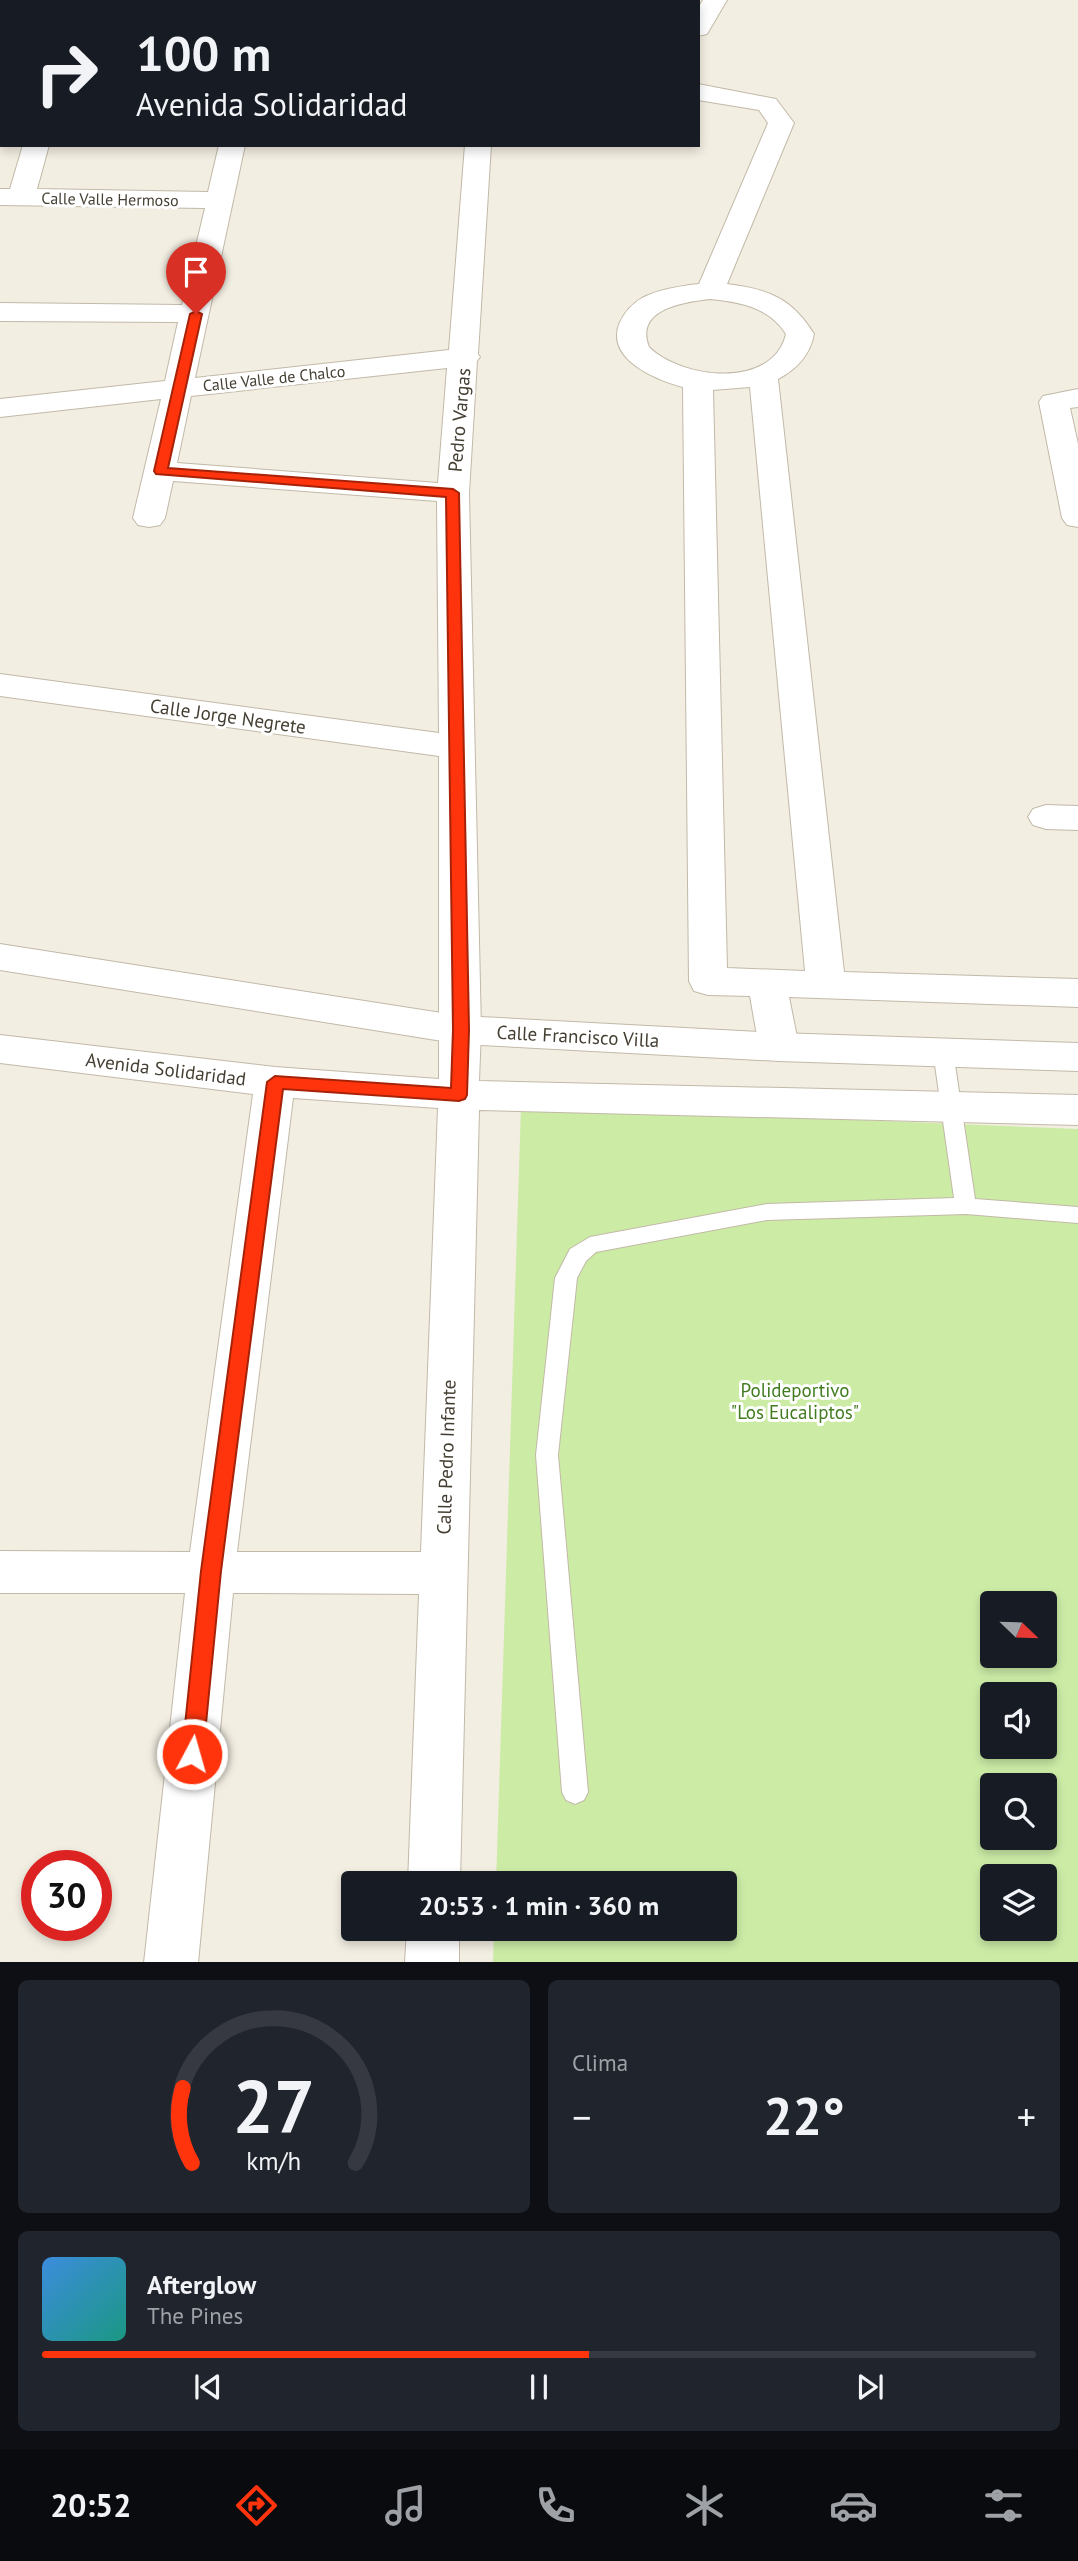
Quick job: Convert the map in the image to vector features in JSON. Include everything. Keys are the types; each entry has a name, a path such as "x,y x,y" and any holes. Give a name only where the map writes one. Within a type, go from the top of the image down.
{"street":[{"path":"700,26 715,0"},
{"path":"700,92 767,104 781,123 710,291"},
{"path":"10,197 35,147"},
{"path":"149,518 232,147"},
{"name":"Pedro Vargas","path":"461,1030 453,493 478,147"},
{"name":"Calle Valle Hermoso","path":"10,197 220,200"},
{"path":"710,291 751,297 770,303 794,323 800,334 798,346 791,357 763,374 743,380 698,380 658,368 635,348 631,336 632,325 640,314 669,297 710,291"},
{"path":"0,312 196,314"},
{"name":"Calle Valle de Chalco","path":"0,408 464,357"},
{"path":"763,374 826,984"},
{"path":"698,380 708,981 1078,993"},
{"path":"1078,398 1054,401 1078,518"},
{"path":"160,471 453,493"},
{"name":"Calle Jorge Negrete","path":"0,685 456,747"},
{"name":"Calle Francisco Villa","path":"0,957 461,1030 1078,1057"},
{"path":"767,981 779,1046"},
{"name":"Calle Pedro Infante","path":"434,1871 461,1030"},
{"name":"Avenida Solidaridad","path":"0,1049 275,1082 459,1095 1078,1110"},
{"path":"171,1962 211,1571 275,1082"},
{"path":"0,1572 442,1573"},
{"path":"432,1962 433,1941"}],"lane":[{"path":"943,1051 949,1106 957,1131 966,1206"},
{"path":"575,1792 547,1455 566,1278 578,1255 590,1245 767,1212 966,1206 1078,1215"}],"green space":[{"name":"Polideportivo \"Los Eucaliptos\"","path":"521,1106 1078,1129 1078,1962 493,1962 494,1941 737,1941 737,1871 496,1871"}],"route":[{"path":"192,1754 211,1571 275,1082 459,1095 461,1030 453,493 160,471 196,314"}]}
